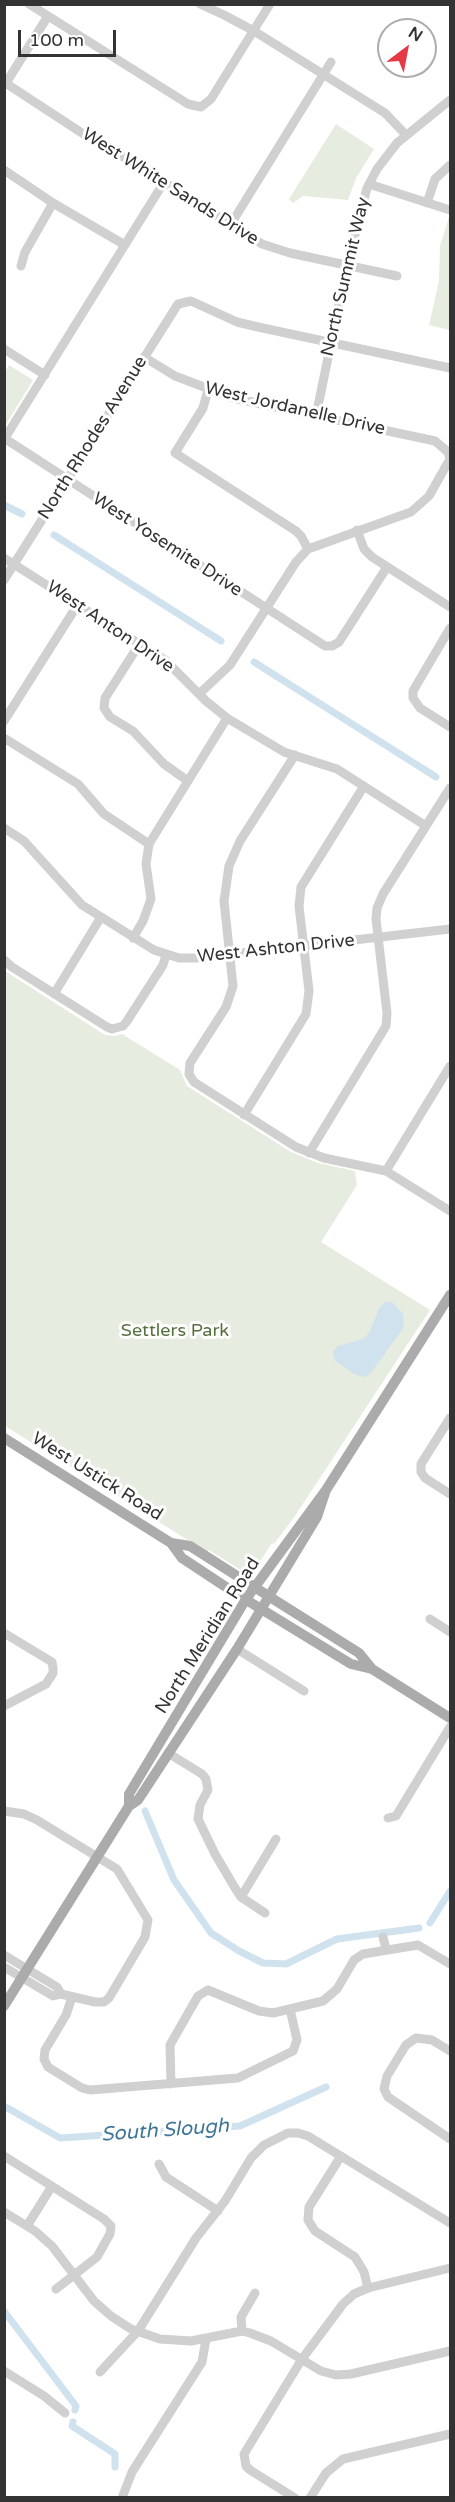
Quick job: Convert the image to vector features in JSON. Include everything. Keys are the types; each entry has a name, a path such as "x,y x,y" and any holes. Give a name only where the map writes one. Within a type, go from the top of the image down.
{"main road":[{"name":"North Meridian Road","path":"4,2006 129,1806 138,1800 150,1771 246,1599 326,1490 450,1294"},
{"name":"West Ustick Road","path":"4,1438 171,1543 182,1558 246,1599 351,1664 372,1669"},
{"name":"North Meridian Road","path":"150,1771 168,1753 237,1649 317,1517 326,1490"},
{"name":"West Ustick Road","path":"171,1543 190,1546 359,1653 372,1669"},
{"path":"372,1669 450,1718"}],"street":[{"path":"30,4 188,104 201,107 211,99 270,4"},
{"path":"200,4 254,31 385,113 406,135"},
{"path":"5,82 48,16"},
{"path":"231,224 331,62"},
{"name":"West White Sands Drive","path":"5,82 88,137 262,244 276,250 397,276"},
{"name":"North Summit Way","path":"316,416 347,265 362,201 369,184 383,160 406,135 450,100"},
{"path":"427,203 435,179 450,165"},
{"path":"4,170 53,203 125,245"},
{"path":"4,438 164,182"},
{"path":"369,184 450,210"},
{"path":"21,266 25,252 53,203"},
{"name":"North Rhodes Avenue","path":"4,579 174,309 185,301 191,301 237,322 331,343"},
{"path":"331,343 450,368"},
{"path":"4,349 45,375"},
{"name":"West Jordanelle Drive","path":"144,357 175,376 208,390 435,441 448,452 450,459 447,467 429,496 420,505 411,512 357,530"},
{"path":"208,390 203,408 175,453 296,531 308,549"},
{"name":"West Yosemite Drive","path":"4,438 68,478 94,499 325,646 332,646 339,642 387,567"},
{"path":"199,694 230,665 264,609 296,562 308,549 357,530 364,549 372,557 450,607"},
{"name":"West Anton Drive","path":"4,558 140,643 174,667 199,694 227,718 273,747 330,766 426,826"},
{"path":"4,721 78,604"},
{"path":"450,628 414,685 413,698 420,708 450,727"},
{"path":"140,643 105,698 104,708 110,717 133,731 164,764 188,781"},
{"path":"133,938 143,921 151,899 146,864 149,844 227,718"},
{"path":"4,738 78,784 104,814 149,844"},
{"path":"295,755 240,842 229,866 224,901 233,986 230,998 190,1063 188,1073 194,1082 244,1115 309,1153 386,1171 450,1211"},
{"path":"244,1115 306,1014 309,992 299,906 301,887 364,786"},
{"path":"309,1153 386,1026 387,1012 376,919 380,901 450,788"},
{"name":"West Ashton Drive","path":"4,828 24,841 82,905 133,938 166,955 197,958 230,955 450,929"},
{"path":"54,994 101,917"},
{"path":"4,960 106,1027 117,1028 127,1021 163,965 166,955"},
{"path":"386,1171 450,1067"},
{"path":"450,1418 422,1464 421,1472 425,1478 450,1494"},
{"path":"430,1619 450,1632"},
{"path":"4,1633 51,1662 53,1673 46,1684 4,1706"},
{"path":"237,1649 304,1691"},
{"path":"388,1818 396,1816 450,1727"},
{"path":"168,1753 202,1774 208,1785 207,1793 197,1812 198,1819 215,1854 241,1897 265,1913"},
{"path":"4,1810 31,1816 117,1869 148,1920 145,1937 112,1994 104,2002 61,1994 57,1988 25,1973 4,1967"},
{"path":"241,1897 276,1839"},
{"path":"383,1937 386,1949"},
{"path":"171,2084 170,2044 198,1996 208,1990 266,2012 323,2001 337,1989 358,1956 386,1949 418,1945 450,1964"},
{"path":"4,1955 25,1973"},
{"path":"72,1997 66,2015 45,2050 44,2059 48,2067 82,2088 90,2090 238,2078 290,2055 297,2040 290,2009"},
{"path":"450,2051 425,2038 416,2038 406,2045 387,2076 384,2089 388,2097 450,2139"},
{"path":"100,2372 138,2331 196,2238 218,2211 257,2151 288,2133 308,2136 450,2223"},
{"path":"340,2156 309,2207 308,2220 315,2231 355,2256 364,2272 368,2288"},
{"path":"4,2157 105,2219 111,2226 110,2234 97,2257 56,2289"},
{"path":"159,2164 166,2177 218,2211"},
{"path":"27,2226 52,2186"},
{"path":"4,2212 27,2226 52,2246 94,2301 111,2316 138,2331 175,2341 206,2339 242,2331 264,2337 321,2371 344,2376 450,2351"},
{"path":"296,2498 250,2470 244,2460 246,2447 302,2359 348,2298 368,2288 450,2268"},
{"path":"242,2331 241,2317 255,2293"},
{"path":"123,2497 132,2472 202,2362 206,2339"},
{"path":"4,2372 44,2396 65,2413"},
{"path":"310,2498 326,2473 344,2460 450,2434"}],"green space":[{"path":"336,124 374,149 356,178 348,200 303,196 293,203 289,199"},
{"path":"449,217 450,330 429,325 439,281 440,246"},
{"path":"9,365 33,380 5,426 5,372"},
{"name":"Settlers Park","path":"5,971 105,1035 122,1034 180,1070 187,1086 291,1152 318,1163 355,1171 357,1185 321,1242 430,1310 295,1516 274,1544 272,1543 255,1569 244,1572 209,1550 207,1552 5,1426"}],"water":[{"path":"386,1302 392,1302 403,1314 404,1327 370,1374 364,1377 356,1375 335,1361 333,1352 338,1346 363,1339 369,1333 380,1307"}],"waterway":[{"path":"4,505 22,514"},
{"path":"54,535 221,641"},
{"path":"254,662 436,777"},
{"path":"145,1811 174,1880 211,1933 263,1963 286,1964 337,1939 419,1928"},
{"path":"430,1923 450,1891"},
{"name":"South Slough","path":"4,2106 60,2138 240,2126 326,2087"},
{"path":"4,2311 76,2406 75,2410"},
{"path":"73,2422 72,2426 115,2454 115,2467"}]}
